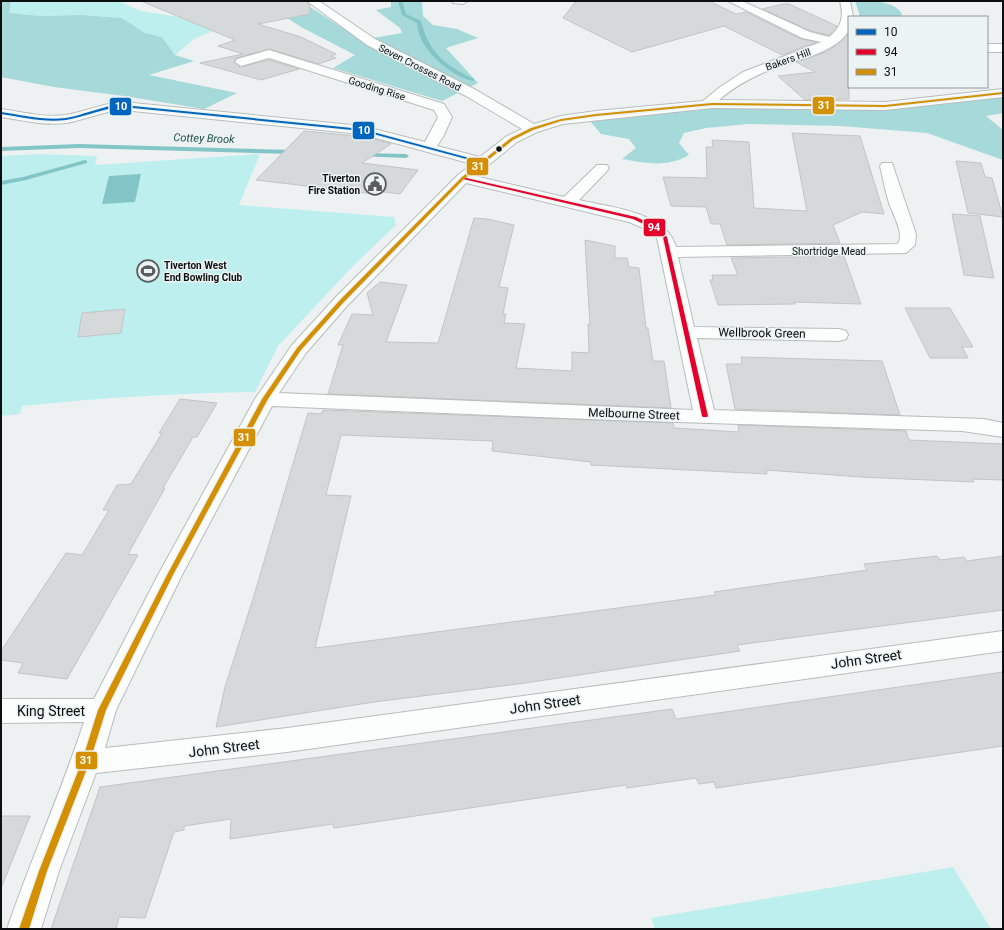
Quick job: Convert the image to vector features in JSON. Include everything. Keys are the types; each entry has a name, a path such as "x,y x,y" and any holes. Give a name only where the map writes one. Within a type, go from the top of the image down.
{"street":[{"name":"Seven Crosses Road","path":"312,1 371,42 471,93 532,129"},
{"path":"457,1 463,1"},
{"path":"733,1 806,35 830,41"},
{"name":"Bakers Hill","path":"712,104 710,101 720,92 753,72 820,48 846,30 848,20 845,1"},
{"path":"241,62 291,48"},
{"path":"988,48 1003,48"},
{"name":"Gooding Rise","path":"269,54 439,107 445,117 436,137 428,148"},
{"path":"24,929 44,871 86,761 102,710 170,575 265,399 299,349 341,302 463,178 512,139 532,129 561,120 596,115 712,104 885,106 1003,93"},
{"path":"1,113 54,120 67,119 99,108 123,106 362,130 482,162"},
{"name":"Shortridge Mead","path":"667,252 900,249 907,245 908,233 887,166"},
{"path":"567,203 602,168"},
{"path":"463,178 567,203 614,212 646,222 656,228 665,237 667,252 705,416"},
{"name":"Wellbrook Green","path":"686,332 839,335"},
{"name":"Melbourne Street","path":"265,399 705,416 962,424 984,426 1003,430"},
{"name":"John Street","path":"86,761 112,760 287,740 1003,640"},
{"name":"King Street","path":"1,711 102,710"}],"shaded area":[{"path":"1,1 11,1 9,13 40,16 82,15 122,18 145,33 162,37 175,55 194,61 149,75 237,93 204,109 124,96 54,87 1,77"},
{"path":"12,1 118,1 141,11 178,17 230,1 213,31 194,39 175,55 162,37 145,33 122,18 82,15 40,16 8,13"},
{"path":"301,1 361,40 402,33 400,28 376,10 391,7 391,1 422,1 423,16 433,25 457,29 478,38 446,48 478,83 442,101 333,68 355,55 301,27 266,4"},
{"path":"855,1 882,2 894,6 902,14 901,16 859,16"},
{"path":"1003,96 1003,113 986,116 1003,130 1003,160 927,133 841,126 748,124 706,128 684,133 679,143 689,155 672,162 648,163 622,159 636,148 629,139 601,134 590,121 711,107 854,109"},
{"path":"37,154 97,156 95,165 260,154 239,205 394,217 396,225 354,265 278,346 255,392 109,398 51,403 22,406 20,414 1,416 1,156"},
{"path":"141,174 135,202 102,204 109,176"},
{"path":"953,867 991,929 655,929 651,918"}],"building":[{"path":"141,1 306,1 310,5 310,14 258,24 301,37 336,54 331,56 336,58 318,64 269,49 236,58 234,62 240,67 269,60 299,69 261,80 200,63 243,54 218,46 235,40"},
{"path":"576,1 709,1 736,14 746,12 801,39 816,42 782,55 724,26 632,52 563,18"},
{"path":"789,4 837,26 829,35 811,31 762,9"},
{"path":"848,34 849,99 805,100 778,76 815,72 796,62 826,52 842,41"},
{"path":"304,131 367,137 391,144 362,163 418,170 400,194 377,191 374,194 256,180"},
{"path":"792,133 860,136 884,214 862,212 833,225 840,243 727,245 720,224 711,224 706,207 671,206 663,177 707,178 706,147 713,147 712,140 749,142 754,208 807,211"},
{"path":"956,161 981,163 985,177 992,178 1003,217 968,213"},
{"path":"952,214 980,216 994,278 964,275"},
{"path":"474,218 487,219 514,225 499,287 508,288 503,314 506,314 504,323 525,324 516,368 572,371 572,352 589,353 588,324 590,325 585,240 615,246 615,258 627,258 629,267 639,268 646,328 648,328 653,361 664,361 671,408 328,394 343,345 338,345 352,314 373,315 367,293 380,282 407,285 386,342 438,343"},
{"path":"844,256 861,304 794,302 795,304 718,305 710,280 713,280 712,275 738,275 731,258"},
{"path":"905,308 950,308 973,347 962,347 968,358 930,358"},
{"path":"125,309 121,333 78,337 82,313"},
{"path":"741,357 882,361 900,415 735,409 726,364 742,364"},
{"path":"180,399 217,403 197,437 193,437 163,488 165,488 128,554 138,555 67,679 18,673 23,663 1,660 1,651 66,553 82,555 109,510 103,510 117,485 131,484 162,433 159,433"},
{"path":"323,410 673,423 674,428 739,432 738,425 906,431 909,440 1003,444 1003,480 972,479 974,482 861,477 766,470 767,474 591,465 591,462 492,451 493,441 341,435 326,495 351,496 315,648 716,595 714,592 867,570 864,564 937,556 940,560 964,557 967,561 1003,556 1003,610 737,645 740,651 518,684 374,702 216,727 225,687 308,413 321,414"},
{"path":"1003,672 1003,746 716,788 714,782 699,784 696,778 627,788 626,785 334,828 333,824 230,839 231,819 184,826 184,830 174,832 145,918 119,917 116,929 51,929 100,787 672,709 676,719"},
{"path":"1,816 30,816 2,886 1,886"}],"waterway":[{"name":"Cottey Brook","path":"400,1 404,15 419,22 423,37 437,58 452,70 472,80"},
{"name":"Cottey Brook","path":"1,149 79,146 294,152"},
{"name":"Cottey Brook","path":"361,155 406,156"},
{"path":"1,183 24,179 85,162"}],"transit line":[{"name":"31","path":"24,929 43,871 86,761 102,710 170,575 265,399 299,349 341,302 463,178 512,139 532,129 561,120 596,115 712,104 885,106 1003,93"},
{"name":"10","path":"1,113 58,120 73,118 101,109 123,106 362,130 482,162"},
{"name":"94","path":"463,178 634,218 656,228 665,237 705,416"}],"place":[{"name":"Tiverton Fire Station","path":"375,184"},
{"name":"Tiverton West End Bowling Club","path":"148,271"}]}
